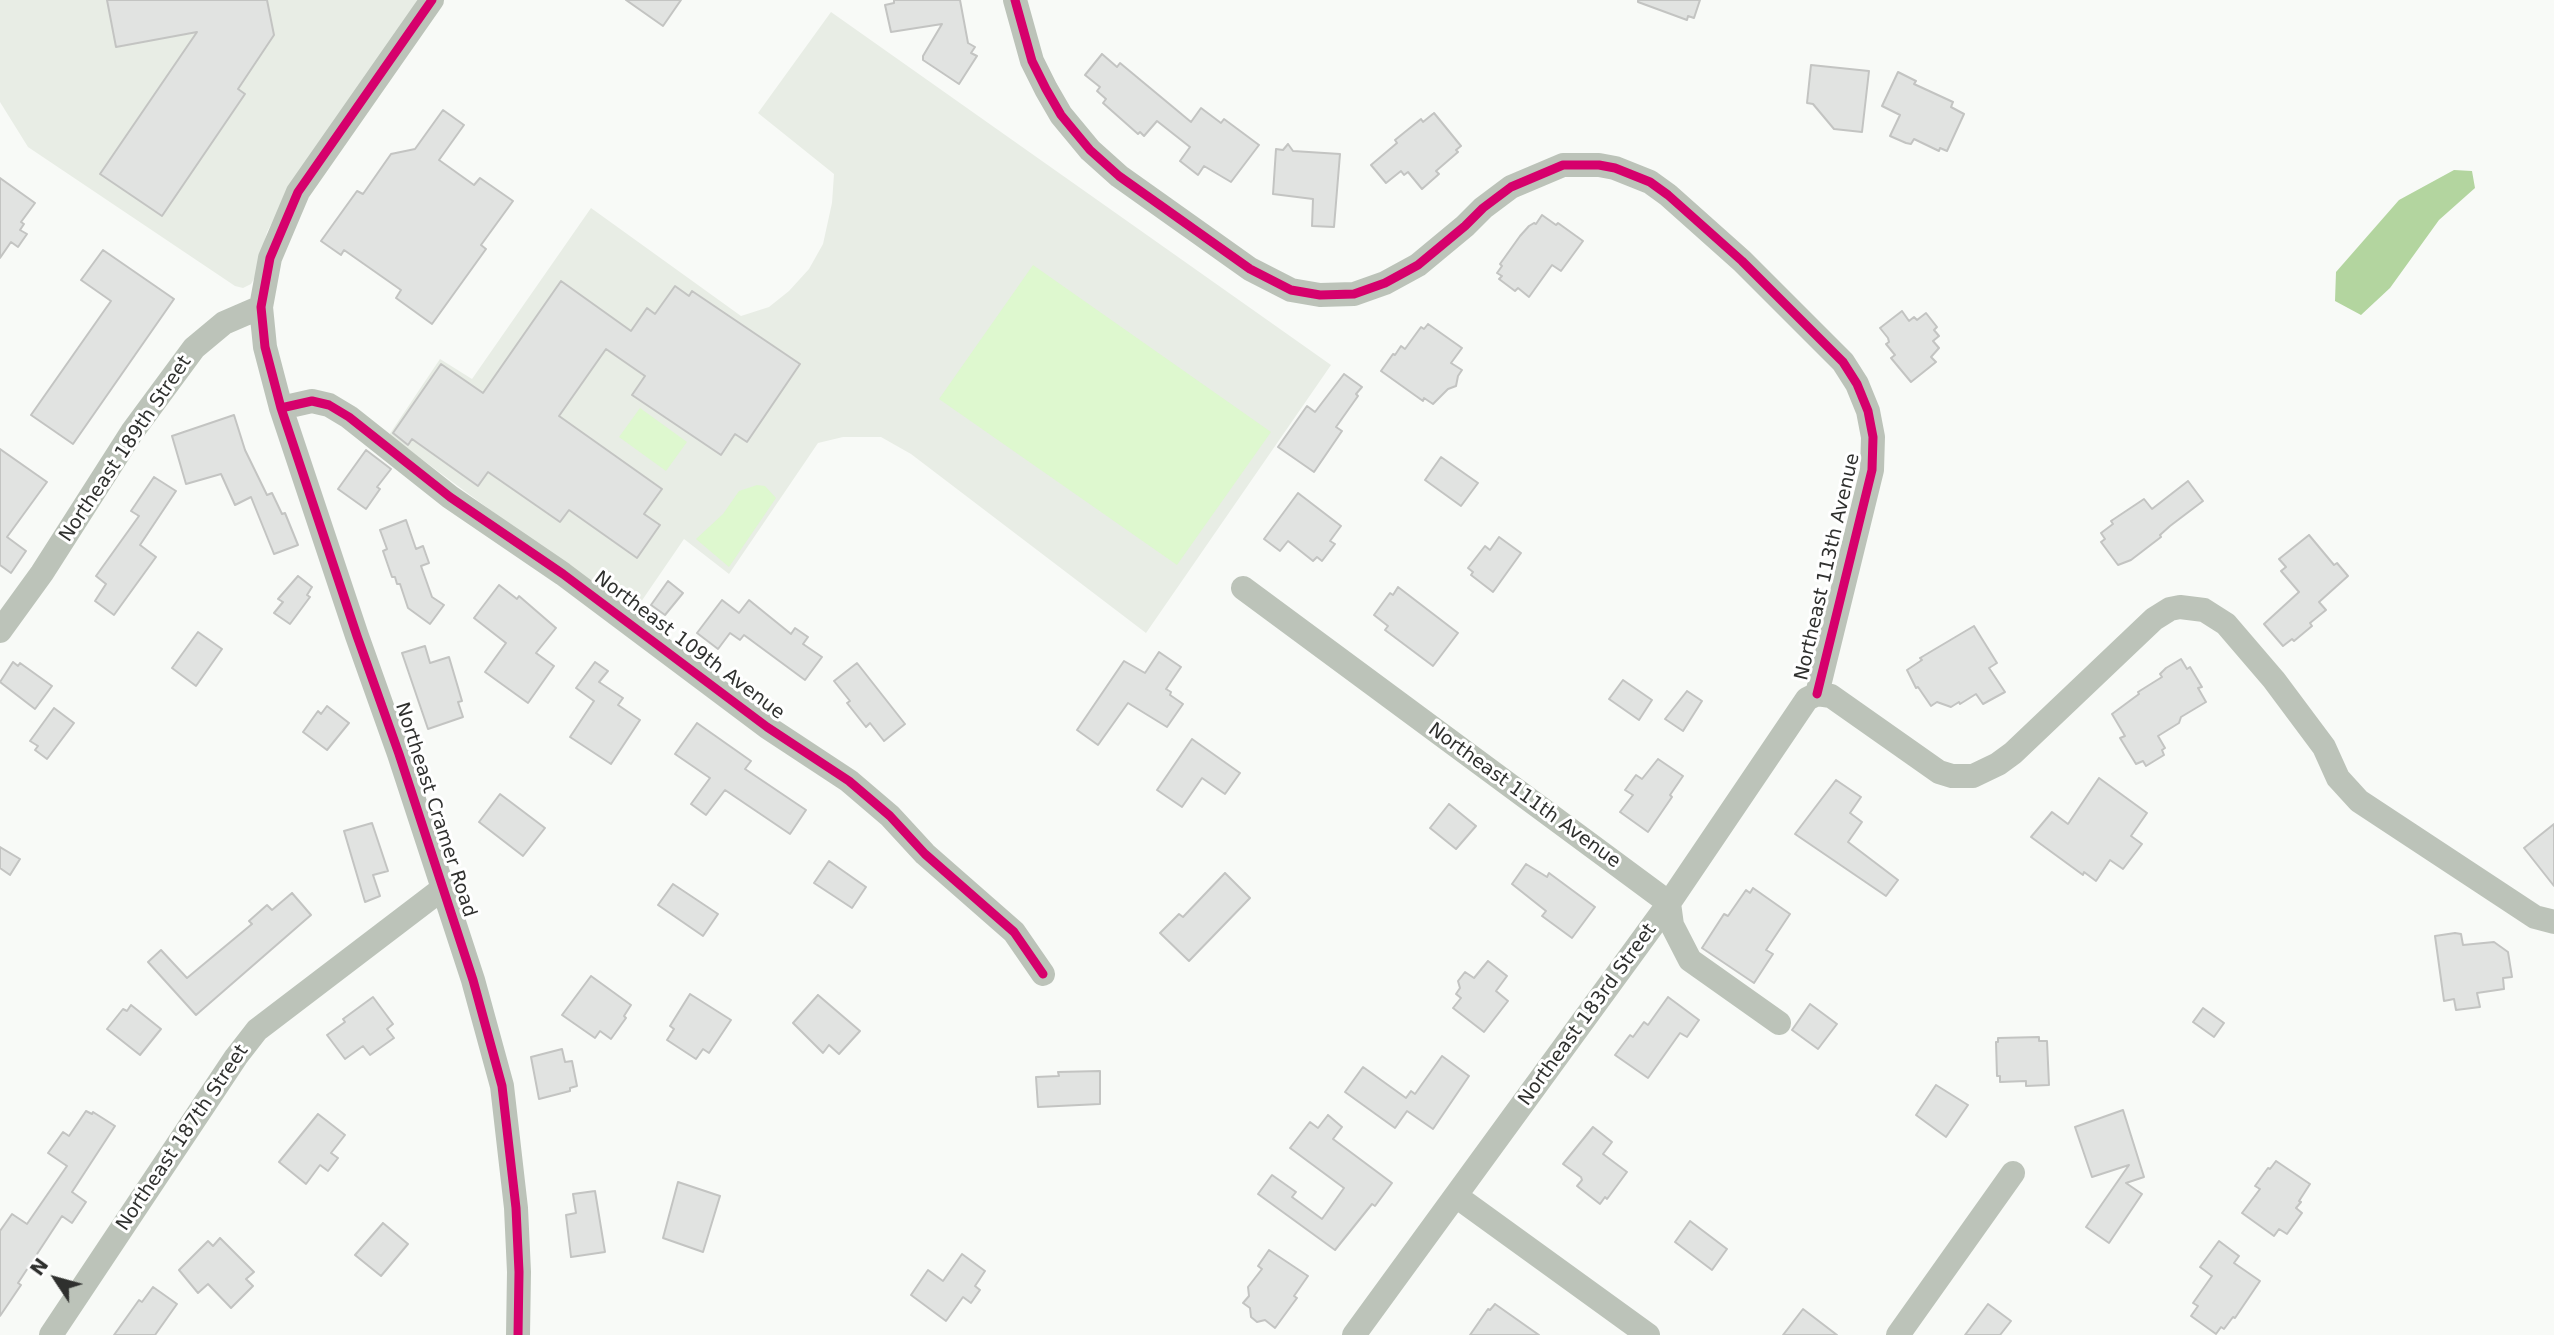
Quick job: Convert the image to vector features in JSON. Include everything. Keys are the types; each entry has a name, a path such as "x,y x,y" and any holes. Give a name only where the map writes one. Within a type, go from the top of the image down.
{"street":[{"path":"261,307 270,258 298,192 432,0"},
{"name":"Northeast 113th Avenue","path":"1014,0 1032,61 1046,89 1061,115 1090,150 1119,176 1250,269 1291,290 1320,295 1354,294 1385,283 1418,265 1504,191 1563,166 1599,165 1615,169 1650,182 1668,195 1742,261 1843,362 1857,384 1868,411 1873,437 1872,470 1817,694"},
{"name":"Northeast Cramer Road","path":"261,307 265,347 281,408 399,754 480,1003 502,1086 516,1208 519,1335"},
{"name":"Northeast 189th Street","path":"0,631 42,573 132,432 194,348 224,323 261,307"},
{"name":"Northeast 109th Avenue","path":"281,408 313,401 329,405 349,416 450,497 563,574 767,727 849,781 890,816 925,854 1014,932 1043,974"},
{"name":"Northeast 111th Avenue","path":"1242,588 1669,903"},
{"path":"1817,694 1831,696 1940,772 1952,776 1972,776 1998,764 2013,753 2154,618 2169,609 2179,607 2204,610 2227,624 2274,680 2324,747 2338,778 2359,801 2535,917 2554,922"},
{"name":"Northeast 183rd Street","path":"1353,1335 1669,903 1807,699 1817,694"},
{"name":"Northeast 187th Street","path":"51,1335 236,1057 257,1030 442,889"},
{"path":"1669,903 1672,925 1690,960 1779,1023"},
{"path":"1898,1335 2013,1173"},
{"path":"1456,1196 1648,1335"}],"shaded area":[{"path":"0,0 421,0 292,184 267,232 255,277 251,284 243,288 235,286 28,147 0,102"},
{"path":"831,12 1331,365 1146,633 911,454 881,437 843,437 818,443 729,574 684,539 632,615 389,435 440,359 472,379 591,208 741,316 769,307 789,291 809,269 823,244 832,203 834,174 758,113"},
{"path":"2454,170 2472,171 2475,188 2439,220 2390,288 2361,315 2335,301 2336,272 2399,200"},
{"path":"1033,265 1271,432 1177,565 939,399"},
{"path":"640,408 687,442 666,471 619,437"},
{"path":"757,485 765,486 776,498 729,567 696,539 723,514 739,491"}],"building":[{"path":"107,0 267,0 274,35 238,89 245,94 162,216 100,174 197,32 116,47"},
{"path":"626,0 681,0 663,26"},
{"path":"894,0 960,0 968,43 975,47 971,53 977,56 959,84 923,60 942,24 891,32 885,5 894,3"},
{"path":"1638,0 1700,0 1694,18 1688,16 1687,20"},
{"path":"1102,54 1117,67 1120,63 1191,122 1201,108 1221,123 1224,119 1259,145 1231,182 1204,166 1198,175 1180,161 1190,147 1157,121 1144,136 1140,132 1138,134 1103,103 1106,99 1097,91 1100,87 1085,75"},
{"path":"1811,65 1869,71 1862,132 1834,129 1813,104 1807,103"},
{"path":"1898,72 1916,81 1914,84 1953,102 1951,107 1964,114 1947,151 1940,148 1939,151 1914,139 1911,144 1890,136 1900,115 1882,106"},
{"path":"443,110 464,125 439,160 474,185 480,178 513,201 481,245 486,249 432,324 396,298 401,290 344,250 341,255 321,241 357,191 363,194 391,154 415,149"},
{"path":"1434,113 1461,146 1456,150 1458,152 1436,171 1439,174 1422,189 1408,172 1404,175 1401,171 1386,183 1371,165 1397,143 1395,140 1421,119 1423,122"},
{"path":"1288,144 1293,151 1340,154 1334,227 1312,226 1313,199 1273,194 1276,149 1283,150"},
{"path":"0,178 35,203 21,222 24,224 20,230 27,234 18,247 11,242 0,258"},
{"path":"1542,215 1583,241 1561,271 1552,265 1529,297 1499,279 1502,276 1497,273 1502,266 1500,264 1520,236 1529,226 1536,224"},
{"path":"103,250 174,299 73,444 31,415 111,301 81,280"},
{"path":"561,281 631,331 647,308 655,314 675,286 689,296 692,291 800,364 747,442 735,434 721,455 632,395 645,376 606,349 559,416 662,489 644,514 660,525 637,558 569,510 560,522 488,472 478,486 412,439 408,445 393,433 441,364 483,393"},
{"path":"1902,311 1909,321 1914,317 1917,320 1926,313 1937,327 1934,330 1939,336 1933,341 1939,348 1931,357 1936,362 1911,382 1891,358 1895,355 1886,344 1889,342 1888,338 1880,328"},
{"path":"1428,324 1462,348 1451,363 1462,370 1456,386 1448,389 1433,404 1424,398 1423,401 1381,371 1401,346 1405,349 1421,327 1424,329"},
{"path":"1344,374 1362,387 1336,427 1342,431 1314,472 1278,447 1307,406 1315,412"},
{"path":"234,415 245,450 267,495 272,493 282,514 285,513 298,545 274,554 251,497 235,505 221,474 186,484 172,436"},
{"path":"0,449 47,482 7,537 26,551 11,573 0,565"},
{"path":"366,450 391,469 377,487 380,489 366,509 338,489"},
{"path":"1441,457 1478,483 1461,506 1425,480"},
{"path":"154,477 176,491 140,545 156,557 114,615 95,601 106,584 96,576 139,516 131,511"},
{"path":"2188,481 2203,501 2131,560 2118,565 2101,542 2105,539 2101,533 2113,524 2111,521 2144,499 2152,509"},
{"path":"1298,493 1341,526 1330,541 1335,544 1322,561 1317,557 1313,561 1288,541 1280,551 1264,539"},
{"path":"406,520 416,549 423,546 429,563 421,566 432,597 444,605 430,624 408,608 400,584 392,577 383,551 387,549 380,530"},
{"path":"2309,535 2334,565 2337,563 2348,576 2319,602 2326,610 2310,623 2312,626 2294,641 2292,639 2283,646 2264,624 2299,592 2281,571 2286,567 2279,559"},
{"path":"1499,537 1521,553 1493,592 1471,575 1473,572 1468,568 1485,546 1490,550"},
{"path":"298,576 312,587 307,595 310,597 290,624 274,613 283,602 278,599"},
{"path":"668,581 683,593 665,615 651,605"},
{"path":"499,585 517,599 519,596 556,628 536,653 554,666 528,703 485,672 506,643 474,618"},
{"path":"1398,587 1458,633 1433,666 1385,630 1388,626 1374,615 1390,593 1393,595"},
{"path":"722,600 739,613 749,600 791,634 795,628 808,637 803,644 822,657 805,680 744,635 740,640 730,633 718,649 697,633"},
{"path":"1974,626 1997,663 1989,668 2005,692 1983,704 1976,694 1951,707 1937,702 1931,706 1918,687 1916,688 1907,670 1922,660 1920,658"},
{"path":"198,632 222,649 196,686 172,668"},
{"path":"425,646 430,663 449,657 462,701 458,702 463,717 428,729 402,653"},
{"path":"1159,652 1181,667 1166,689 1183,704 1167,727 1128,703 1098,745 1077,730 1124,661 1145,673"},
{"path":"2181,659 2187,669 2190,667 2202,687 2198,688 2206,702 2181,717 2179,723 2158,736 2165,748 2162,750 2164,755 2146,766 2143,761 2136,764 2120,738 2125,736 2112,714 2139,694 2138,692 2162,677 2160,674 2166,668"},
{"path":"13,662 18,666 20,663 52,686 35,709 0,682"},
{"path":"595,662 608,671 599,682 623,698 618,705 640,720 611,764 570,737 594,701 576,688"},
{"path":"857,663 905,724 884,741 870,723 866,727 834,681"},
{"path":"1623,680 1652,700 1639,720 1609,699"},
{"path":"1687,691 1702,701 1683,731 1665,719"},
{"path":"327,706 349,723 327,750 303,732 318,711 321,714"},
{"path":"54,708 74,723 47,759 35,750 38,746 30,741"},
{"path":"697,723 751,761 745,769 806,810 790,834 725,790 706,815 691,804 710,778 675,754"},
{"path":"1192,739 1240,773 1225,794 1202,778 1182,807 1157,790"},
{"path":"1658,759 1683,776 1648,832 1620,812 1633,795 1625,790 1636,775 1642,779"},
{"path":"2099,778 2147,813 2131,836 2142,844 2123,869 2110,860 2096,881 2084,872 2083,875 2031,837 2052,812 2068,824"},
{"path":"1836,780 1861,797 1850,813 1862,822 1848,842 1898,880 1886,896 1795,834"},
{"path":"500,794 545,828 523,856 479,822"},
{"path":"1449,804 1476,826 1456,849 1430,828"},
{"path":"372,823 388,871 373,875 380,896 365,902 344,831"},
{"path":"2554,824 2554,886 2524,848"},
{"path":"0,847 20,859 10,875 0,868"},
{"path":"829,861 866,887 852,908 814,883"},
{"path":"1526,864 1547,877 1549,873 1595,907 1572,938 1542,916 1546,911 1512,884"},
{"path":"1225,873 1250,898 1189,961 1160,933 1179,914 1183,917"},
{"path":"673,884 718,914 703,936 658,905"},
{"path":"1753,888 1790,914 1766,950 1773,954 1754,983 1702,948 1724,914 1728,916 1746,890 1750,893"},
{"path":"292,893 311,915 196,1015 148,962 161,950 187,978 252,924 249,921 267,905 272,910"},
{"path":"2461,934 2463,945 2494,942 2508,952 2512,977 2503,978 2504,989 2477,993 2480,1007 2456,1010 2454,999 2444,1001 2435,936"},
{"path":"1488,961 1507,976 1496,991 1508,1001 1484,1032 1453,1008 1461,998 1456,994 1460,988 1458,981 1465,972 1474,978"},
{"path":"591,976 631,1005 624,1016 626,1018 611,1039 600,1031 595,1038 562,1015"},
{"path":"690,994 731,1020 709,1053 703,1049 696,1059 667,1040 674,1029 670,1026"},
{"path":"818,995 860,1031 839,1054 829,1045 823,1053 793,1023"},
{"path":"373,997 393,1024 387,1029 394,1038 370,1055 363,1046 345,1059 327,1035 345,1022 343,1019"},
{"path":"1668,997 1699,1020 1687,1037 1680,1033 1648,1078 1615,1055 1644,1022 1648,1025"},
{"path":"1810,1004 1837,1024 1818,1049 1792,1030"},
{"path":"131,1005 161,1029 140,1055 107,1029 123,1009 127,1011"},
{"path":"2203,1008 2224,1023 2214,1037 2193,1022"},
{"path":"2039,1037 2039,1041 2047,1041 2049,1085 2026,1086 2026,1081 2000,1082 2000,1076 1997,1076 1998,1038"},
{"path":"562,1049 565,1062 572,1061 577,1086 570,1088 570,1091 539,1099 531,1057"},
{"path":"1442,1056 1469,1076 1433,1129 1407,1111 1395,1128 1345,1092 1363,1067 1406,1098 1411,1091 1415,1094"},
{"path":"1100,1071 1100,1104 1038,1107 1036,1077 1059,1076 1058,1072"},
{"path":"1936,1085 1968,1105 1946,1137 1916,1115"},
{"path":"2123,1110 2144,1177 2126,1183 2142,1194 2109,1243 2086,1227 2129,1165 2092,1177 2075,1127"},
{"path":"86,1111 92,1114 93,1112 115,1126 72,1192 86,1202 72,1223 62,1216 0,1316 0,1231 12,1214 27,1224 67,1166 48,1153 63,1132 69,1136"},
{"path":"318,1114 345,1135 331,1153 338,1158 328,1171 320,1165 306,1184 279,1162"},
{"path":"1328,1115 1342,1127 1333,1139 1392,1183 1335,1250 1258,1194 1272,1175 1296,1192 1292,1197 1322,1219 1344,1188 1290,1148 1310,1122 1318,1128"},
{"path":"1593,1127 1612,1142 1603,1154 1627,1172 1607,1199 1605,1197 1600,1204 1577,1186 1582,1180 1581,1177 1563,1164"},
{"path":"2276,1161 2310,1184 2296,1208 2302,1213 2287,1234 2279,1229 2274,1236 2242,1213 2260,1189 2255,1186"},
{"path":"678,1182 720,1196 703,1252 663,1238"},
{"path":"595,1191 605,1252 571,1257 566,1215 576,1213 573,1194"},
{"path":"1690,1221 1727,1249 1712,1270 1675,1242"},
{"path":"383,1223 408,1244 381,1276 355,1255"},
{"path":"220,1238 254,1272 246,1279 253,1286 231,1308 208,1284 198,1293 179,1270 208,1241 213,1246"},
{"path":"2219,1241 2239,1256 2234,1263 2260,1281 2235,1318 2233,1317 2224,1329 2221,1327 2216,1334 2191,1316 2198,1306 2193,1303 2212,1276 2200,1267"},
{"path":"1269,1250 1308,1276 1294,1296 1297,1298 1275,1328 1265,1320 1257,1322 1251,1317 1250,1308 1243,1303 1249,1296 1248,1287 1262,1269 1258,1266"},
{"path":"962,1254 985,1271 975,1286 980,1290 971,1303 963,1297 946,1321 911,1295 928,1270 943,1281"},
{"path":"153,1287 177,1304 155,1335 114,1335 139,1300 142,1302"},
{"path":"1495,1304 1539,1335 1470,1335 1488,1309"},
{"path":"1988,1304 2011,1321 2000,1335 1965,1335"},
{"path":"1803,1309 1837,1335 1783,1335"}],"cycle path":[{"path":"432,0 298,192 270,258 261,307 265,347 281,408 473,980 502,1086 516,1208 518,1335"},
{"path":"1015,0 1032,61 1061,115 1090,150 1119,176 1250,269 1291,290 1320,295 1354,294 1385,283 1418,265 1511,187 1563,165 1615,168 1650,182 1668,195 1742,261 1843,362 1857,384 1868,411 1873,437 1872,470 1817,694"},
{"path":"281,408 312,401 329,405 349,417 450,497 563,574 767,727 849,781 890,816 925,854 1014,932 1043,974"}]}
